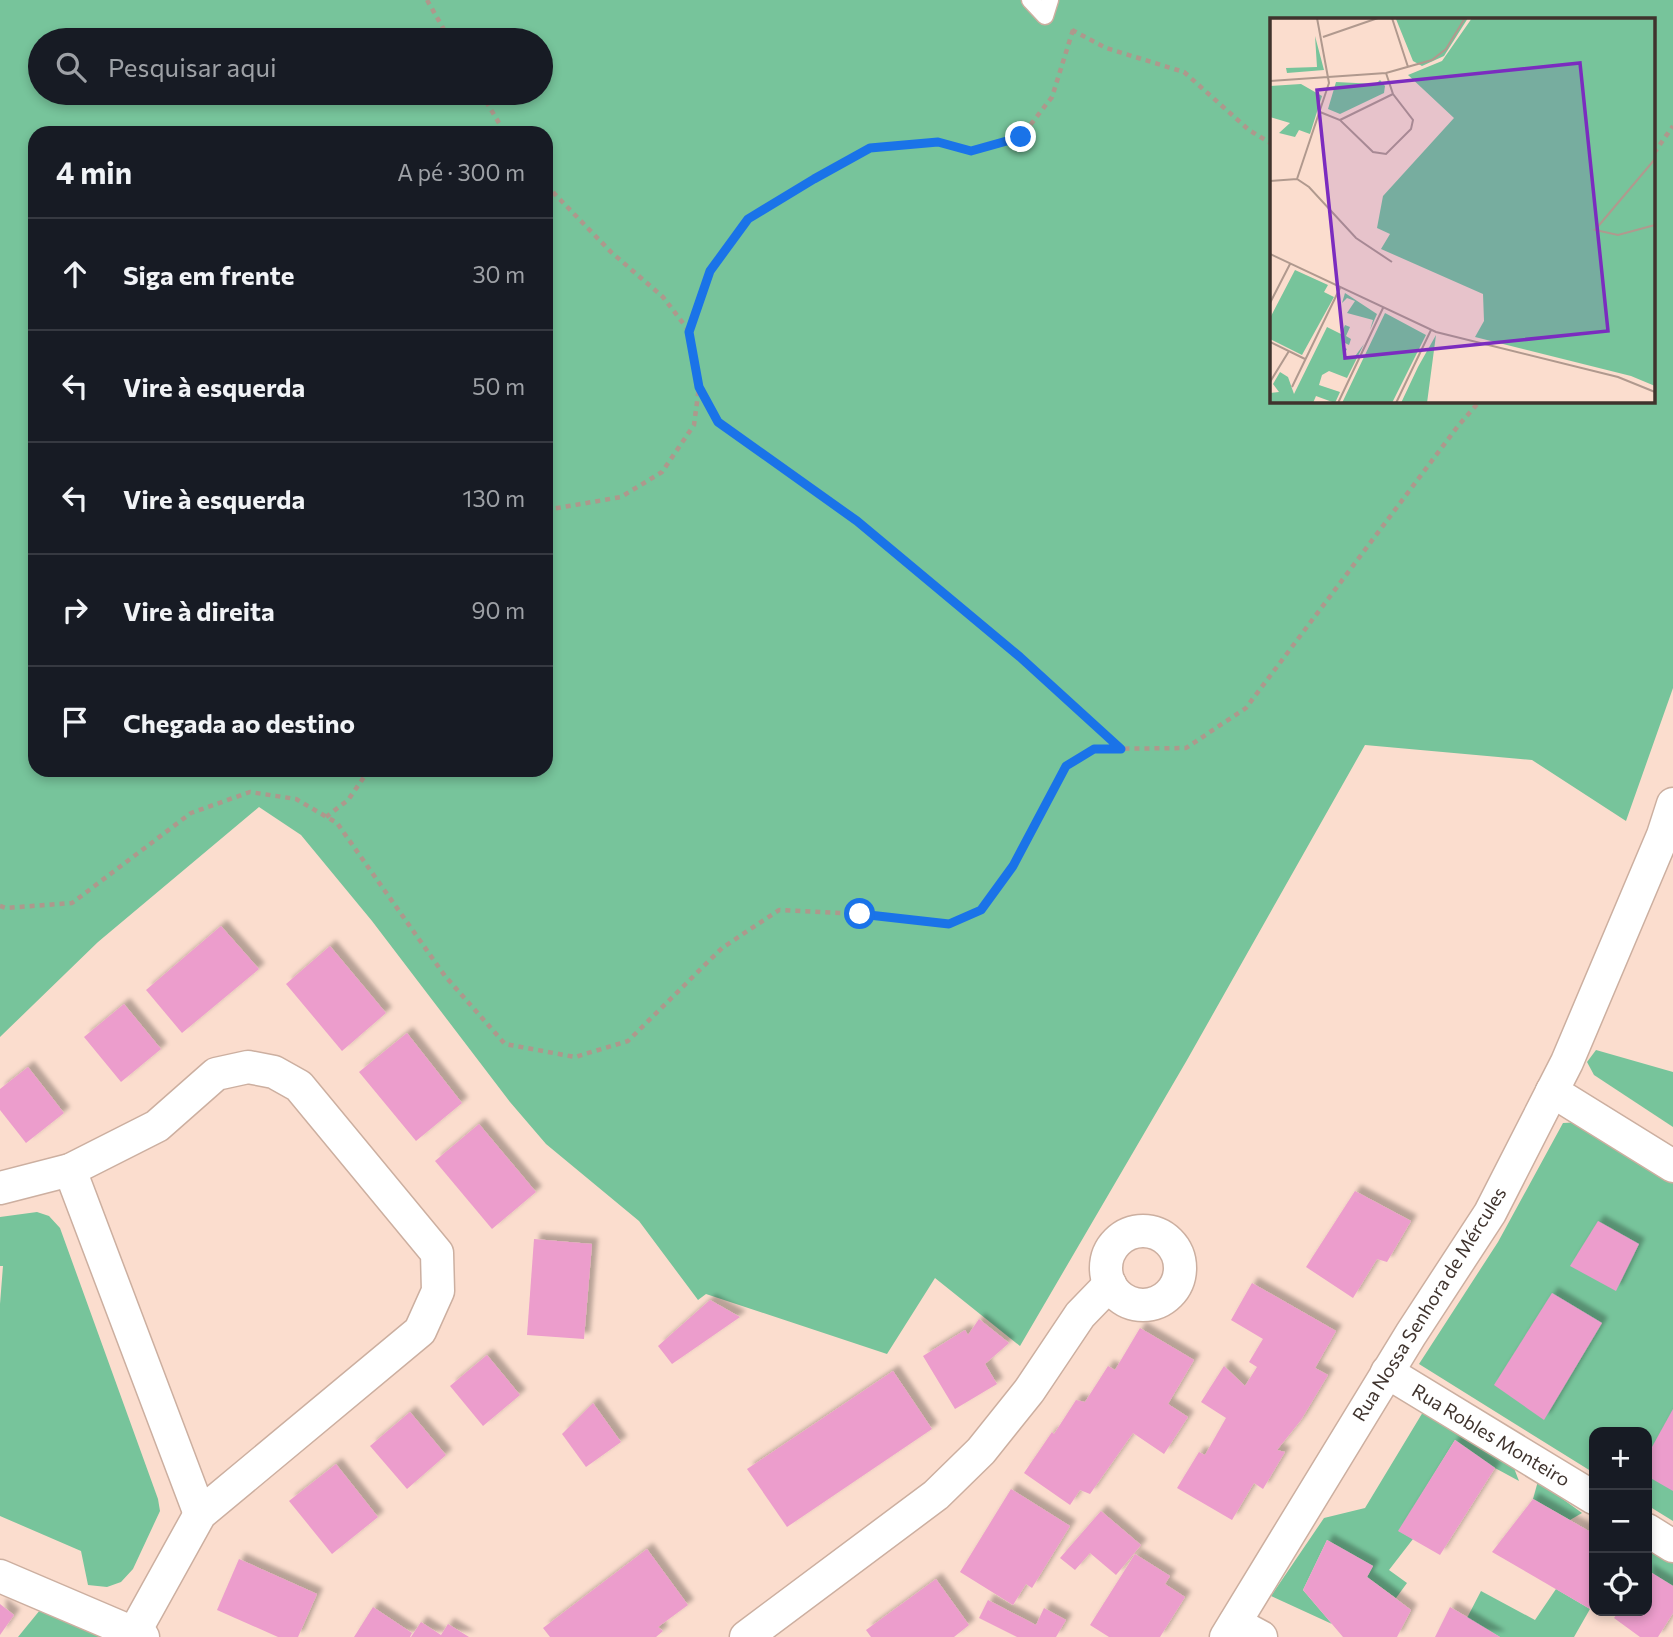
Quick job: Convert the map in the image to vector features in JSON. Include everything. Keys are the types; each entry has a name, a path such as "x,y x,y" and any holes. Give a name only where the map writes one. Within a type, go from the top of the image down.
{"street":[{"name":"Rua Nossa Senhora de Mércules","path":"1241,1632 1387,1372 1490,1213 1567,1062 1673,804"},
{"path":"0,1188 70,1170 157,1126 216,1074 248,1067 274,1072 299,1086 437,1253 438,1290 420,1331 200,1514 139,1635 0,1576"},
{"path":"1552,1091 1673,1166"},
{"path":"70,1170 200,1514"},
{"path":"746,1637 936,1495 981,1451 1029,1391 1080,1315 1110,1284"},
{"name":"Rua Robles Monteiro","path":"1387,1372 1589,1495"},
{"path":"1652,1533 1673,1546"}],"lane":[{"path":"1030,0 1047,8"}],"path":[{"path":"427,0 443,28"},
{"path":"1047,8 1073,30 1106,48 1184,72 1249,130 1270,143"},
{"path":"689,332 710,271 748,219 870,148 938,142 971,151 1021,137 1052,97 1073,30"},
{"path":"488,105 501,126"},
{"path":"1656,150 1673,126"},
{"path":"553,192 611,252 663,297 689,332 699,387 694,425 662,471 621,497 553,509"},
{"path":"699,387 718,422 857,521 1011,649 1121,749"},
{"path":"0,906 6,908 72,903 191,813 250,792 296,799 337,823 444,976 505,1044 575,1057 628,1041 722,948 779,910 860,914 949,924 981,910 1013,866 1066,766 1094,749 1186,748 1245,708 1458,426 1479,402"},
{"path":"326,817 348,800 364,777"}],"green space":[{"path":"0,0 1673,0 1673,688 1626,821 1532,760 1365,745 1187,1060 1020,1346 935,1278 887,1354 706,1294 698,1300 639,1221 546,1144 510,1102 372,921 301,835 259,807 98,942 0,1037"},
{"path":"1596,1050 1673,1072 1673,1127 1594,1075 1587,1062"},
{"path":"1582,1122 1673,1180 1673,1521 1652,1508 1652,1427 1589,1427 1589,1470 1419,1364 1498,1242 1563,1123"},
{"path":"37,1212 49,1216 60,1228 158,1499 160,1511 133,1569 121,1582 107,1587 88,1585 81,1551 0,1516 0,1304 3,1266 0,1266 0,1217"},
{"path":"1423,1412 1512,1463 1519,1481 1455,1440 1399,1531 1413,1539 1389,1570 1407,1583 1396,1598 1367,1577 1373,1566 1327,1540 1303,1590 1332,1624 1271,1596 1324,1518 1365,1508"},
{"path":"1538,1481 1582,1513 1570,1520 1533,1499"},
{"path":"1652,1550 1673,1563 1673,1586 1652,1573"},
{"path":"1556,1589 1589,1608 1574,1637 1500,1637 1467,1618 1481,1591 1535,1620"},
{"path":"40,1610 101,1637 18,1637"}],"building":[{"path":"221,926 259,969 182,1033 146,990"},
{"path":"330,946 386,1013 342,1051 286,984"},
{"path":"124,1004 161,1049 121,1082 84,1037"},
{"path":"407,1033 462,1103 416,1141 359,1072"},
{"path":"28,1067 64,1113 26,1143 0,1110 0,1089"},
{"path":"479,1124 536,1192 492,1229 435,1161"},
{"path":"1355,1191 1411,1221 1387,1262 1377,1259 1353,1298 1306,1267"},
{"path":"1598,1221 1639,1244 1616,1291 1570,1266"},
{"path":"534,1239 592,1244 584,1339 527,1335"},
{"path":"1252,1283 1336,1331 1315,1368 1328,1375 1301,1420 1277,1450 1285,1452 1263,1489 1254,1483 1232,1520 1177,1488 1199,1452 1205,1455 1226,1418 1201,1402 1224,1366 1245,1386 1257,1367 1249,1362 1263,1339 1231,1320"},
{"path":"1552,1293 1602,1323 1544,1420 1494,1385"},
{"path":"710,1300 740,1317 672,1364 658,1346"},
{"path":"979,1319 1009,1343 985,1364 997,1384 955,1409 923,1356 965,1330 968,1335"},
{"path":"1140,1328 1194,1360 1168,1404 1188,1417 1164,1454 1133,1433 1090,1494 1080,1490 1070,1505 1024,1473 1076,1400 1085,1402 1108,1366 1115,1370"},
{"path":"487,1355 520,1395 483,1426 450,1386"},
{"path":"893,1371 932,1429 787,1527 747,1469"},
{"path":"593,1403 621,1442 586,1467 562,1434"},
{"path":"1673,1409 1673,1491 1652,1479 1652,1447"},
{"path":"410,1412 446,1455 407,1489 370,1446"},
{"path":"1455,1440 1495,1468 1440,1555 1398,1531"},
{"path":"336,1464 378,1517 332,1554 289,1501"},
{"path":"1011,1489 1070,1526 1032,1588 1026,1584 1013,1605 960,1572"},
{"path":"1533,1499 1589,1531 1589,1608 1492,1552"},
{"path":"1101,1511 1141,1545 1116,1575 1090,1553 1075,1570 1060,1558"},
{"path":"1327,1540 1373,1566 1367,1577 1411,1610 1397,1637 1343,1637 1303,1590"},
{"path":"647,1549 688,1605 658,1627 663,1631 656,1637 550,1637 543,1628"},
{"path":"1135,1554 1170,1576 1165,1584 1185,1597 1160,1637 1109,1637 1090,1625"},
{"path":"239,1559 317,1594 298,1637 278,1637 217,1610"},
{"path":"1652,1573 1673,1586 1673,1613 1658,1637 1640,1637 1614,1618 1652,1616"},
{"path":"936,1579 969,1625 954,1637 871,1637 866,1630"},
{"path":"988,1600 1036,1625 1044,1608 1066,1620 1056,1637 1017,1637 979,1618"},
{"path":"0,1604 14,1615 0,1635"},
{"path":"373,1607 412,1633 410,1637 354,1637"},
{"path":"1450,1607 1467,1617 1500,1637 1435,1637"},
{"path":"421,1622 441,1635 448,1624 469,1637 411,1637"}],"route":[{"path":"860,914 949,924 981,910 1013,866 1066,766 1094,749 1121,749 1020,657 857,521 718,422 699,387 689,332 710,271 748,219 814,179 870,148 938,142 971,151 1021,137"}]}
